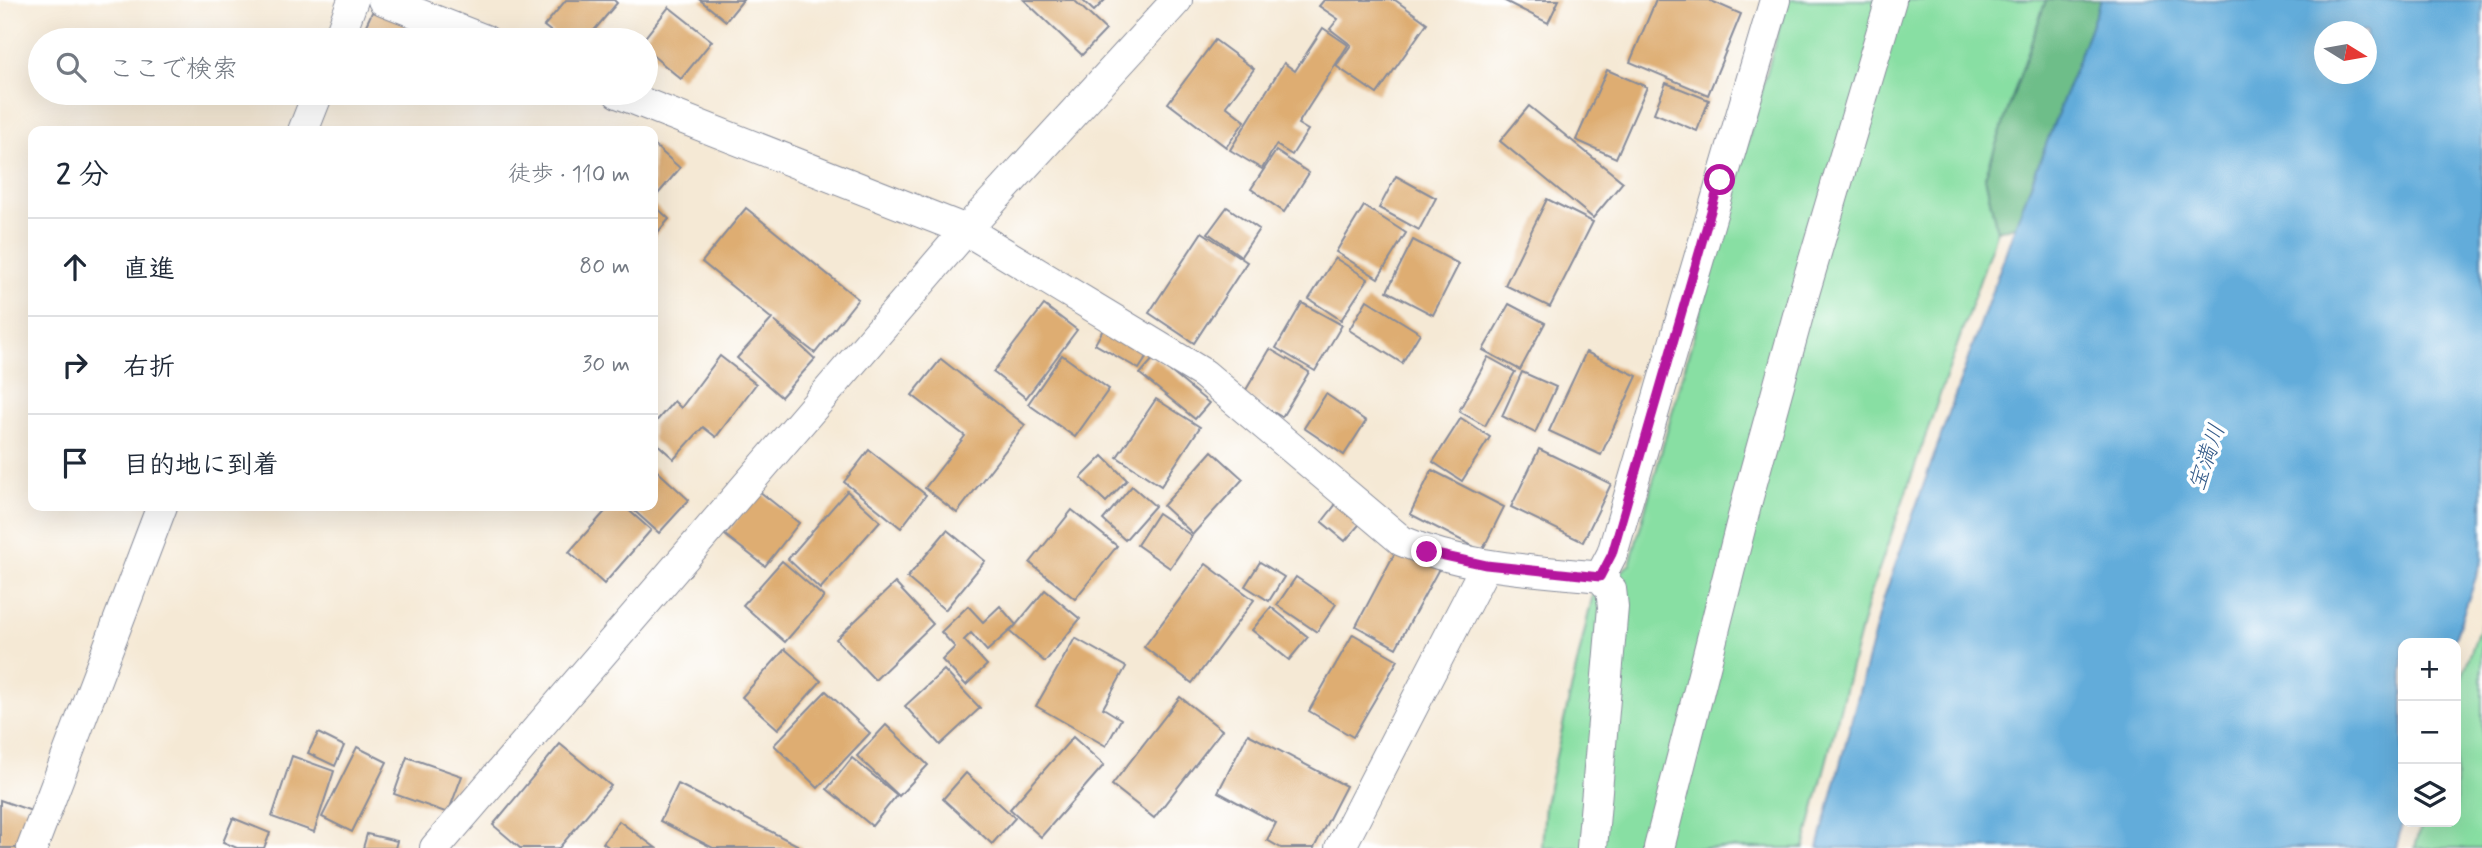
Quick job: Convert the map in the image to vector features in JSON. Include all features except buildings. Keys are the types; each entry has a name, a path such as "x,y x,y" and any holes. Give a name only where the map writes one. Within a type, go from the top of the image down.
{"street":[{"path":"342,28 353,0"},
{"path":"383,0 454,28"},
{"path":"435,848 966,230 1177,0"},
{"path":"1600,577 1612,554 1775,0"},
{"path":"1659,848 1804,289 1891,0"},
{"path":"305,126 313,105"},
{"path":"648,105 966,230 1204,374 1402,541 1427,552 1486,565 1600,577 1611,589 1613,607 1592,848"},
{"path":"32,848 160,511"},
{"path":"1340,848 1486,565"}],"green space":[{"path":"1787,0 2046,0 1985,177 1997,231 1868,601 1804,848 1542,848 1545,804 1593,594 1630,564"},
{"path":"2046,0 2101,0 2015,226 1997,231 1985,177"},
{"path":"2482,621 2482,848 2415,848 2421,827 2461,827 2461,680"}],"water":[{"name":"宝満川","path":"2101,0 2482,0 2482,560 2455,638 2398,638 2398,827 2401,827 2396,848 1818,848 1884,597 2015,226"}],"route":[{"path":"1427,552 1486,565 1600,577 1612,554 1720,180"}]}
